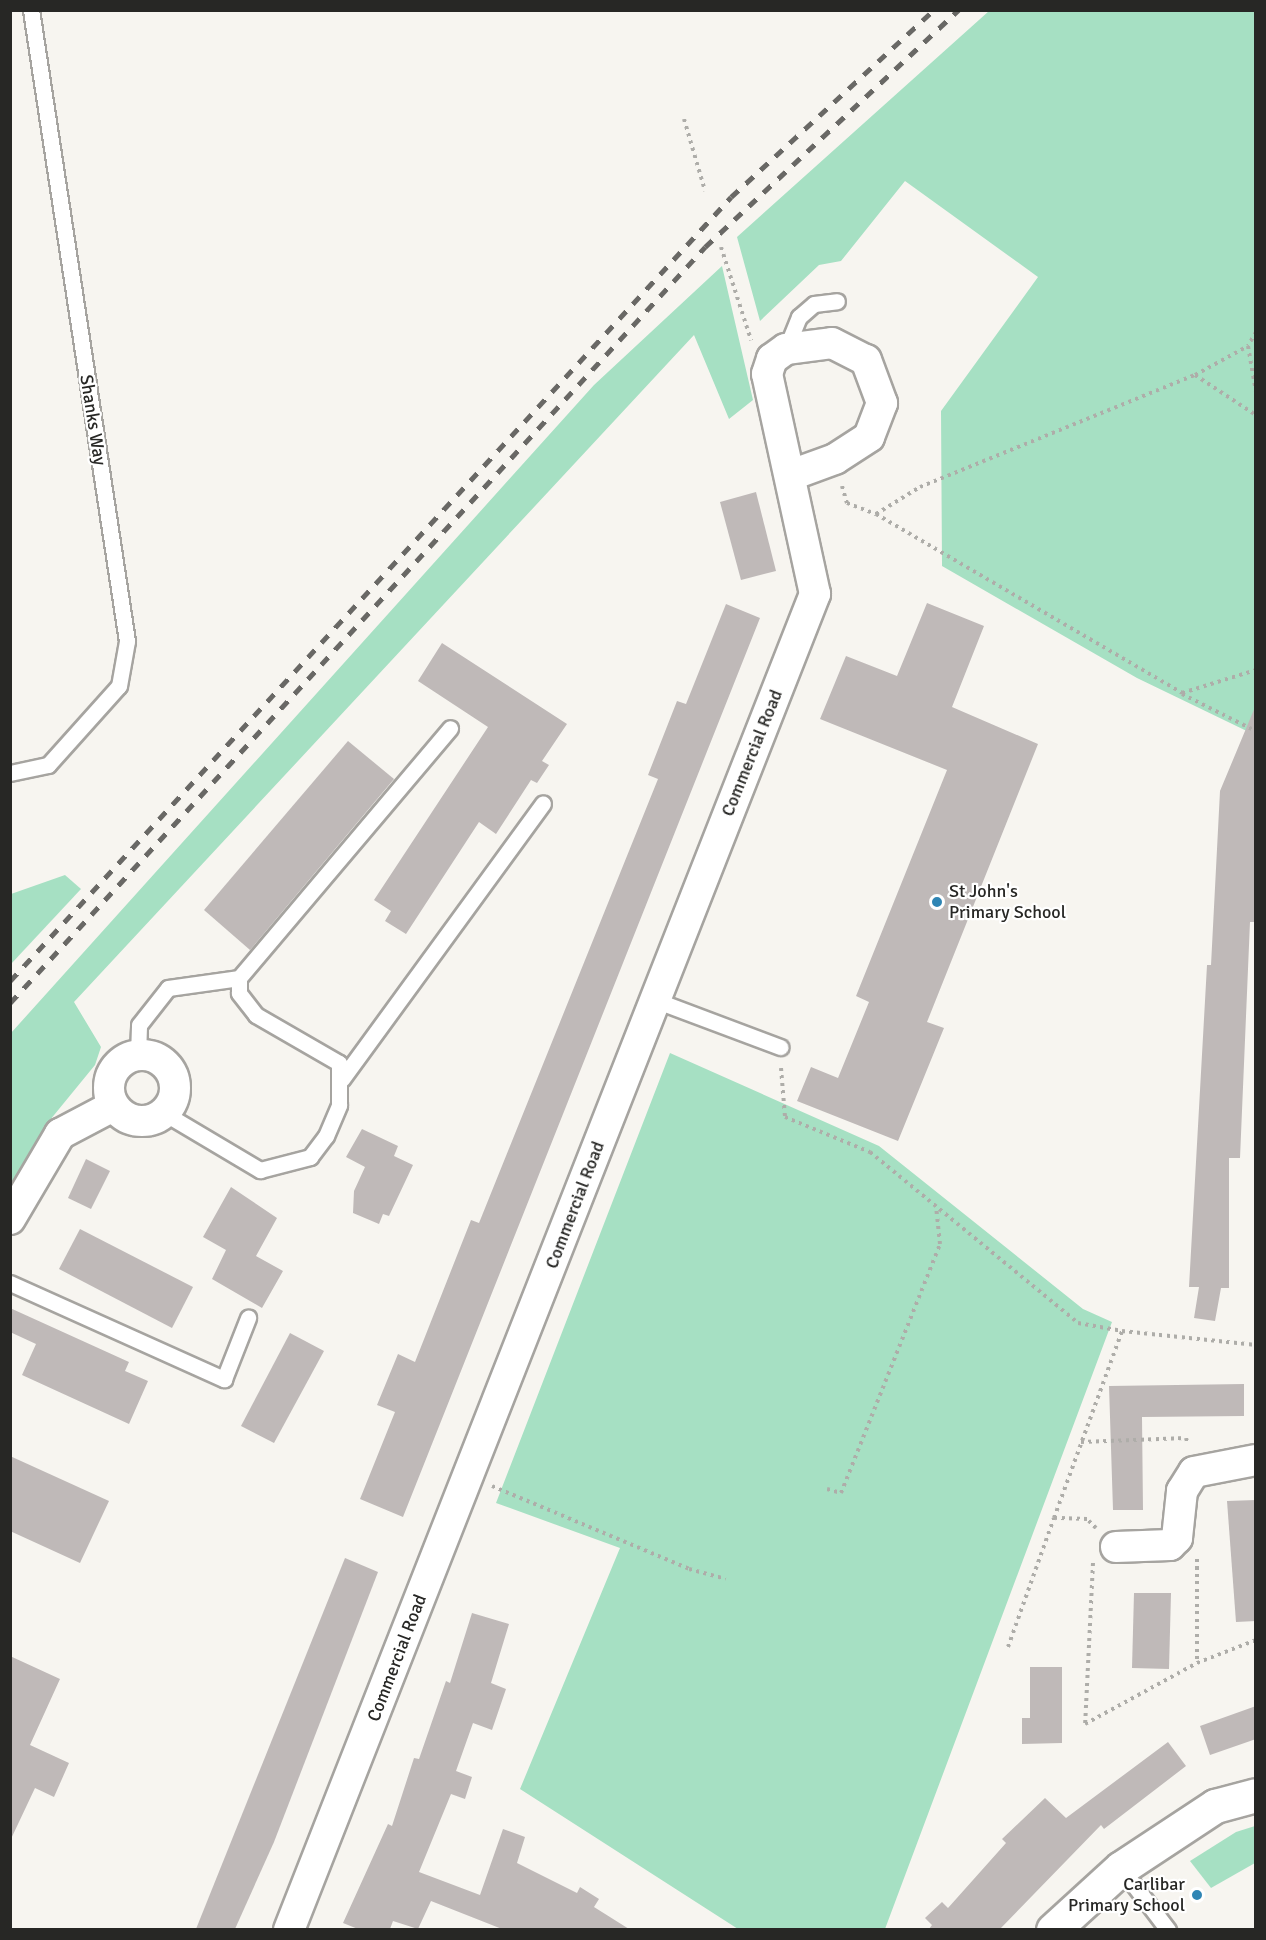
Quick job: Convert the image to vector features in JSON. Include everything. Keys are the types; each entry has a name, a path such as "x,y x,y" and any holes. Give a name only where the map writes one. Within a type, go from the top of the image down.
{"street":[{"path":"767,374 772,358 786,349 832,344 866,360 882,403 868,437 835,459 791,475"},
{"name":"Commercial Road","path":"289,1929 815,594 791,475 767,374"},
{"path":"138,1055 168,1067 175,1082 164,1113 137,1122 113,1106 108,1090 111,1073 122,1061 138,1055"},
{"path":"10,1219 60,1134 113,1106"},
{"path":"1116,1547 1170,1545 1180,1520 1182,1491 1194,1472 1256,1460"},
{"path":"1053,1929 1121,1868 1215,1806 1256,1795"}],"lane":[{"name":"Shanks Way","path":"10,773 48,765 119,686 127,641 31,10"},
{"path":"786,349 799,317 814,304 837,301"},
{"path":"342,1079 339,1063 327,1054 255,1015 239,993 239,978 450,728"},
{"path":"164,1113 246,1165 276,1169 310,1157 326,1136 342,1079 543,803"},
{"path":"138,1055 139,1025 168,988 239,978"},
{"path":"655,1000 780,1047"},
{"path":"10,1283 224,1379 248,1318"},
{"path":"1121,1868 1168,1929"}],"path":[{"path":"684,119 705,191"},
{"path":"721,247 742,321 767,374"},
{"path":"876,514 920,487 1195,375 1248,346 1256,332"},
{"path":"1248,346 1256,393"},
{"path":"1195,375 1256,415"},
{"path":"835,459 847,503 876,514 1182,693 1256,732"},
{"path":"1182,693 1256,670"},
{"path":"780,1047 785,1117 870,1152 1078,1323 1122,1331"},
{"path":"827,1489 841,1493 940,1244 936,1206"},
{"path":"1081,1442 1186,1438 1194,1472"},
{"path":"468,1476 689,1569 726,1579"},
{"path":"1008,1647 1054,1518"},
{"path":"1180,1520 1197,1550 1197,1663 1256,1640"}],"green space":[{"path":"989,11 1255,11 1255,735 1137,678 942,566 941,411 1038,277 905,181 841,261 819,265 760,321 737,237"},
{"path":"722,266 753,400 729,419 694,335 74,1002 101,1047 95,1065 50,1120 11,1184 11,1033 594,385"},
{"path":"65,875 81,889 11,964 11,894"},
{"path":"670,1053 879,1146 1083,1309 1112,1322 885,1929 738,1929 520,1789 620,1548 496,1503"},
{"path":"1255,1826 1255,1863 1211,1888 1190,1861 1236,1832"}],"building":[{"path":"756,492 776,571 741,580 720,502"},
{"path":"927,603 984,626 952,707 1038,744 927,1022 944,1028 898,1141 797,1101 811,1067 838,1078 869,1002 856,996 947,770 820,719 846,656 897,676"},
{"path":"726,604 760,618 403,1517 360,1499 395,1412 377,1405 398,1354 415,1362 471,1220 479,1223 658,779 648,775 677,701 686,704"},
{"path":"442,643 567,724 542,761 549,765 537,783 531,780 496,834 479,822 406,934 385,921 391,911 374,900 488,727 418,681"},
{"path":"1255,707 1256,922 1250,922 1240,1158 1229,1158 1229,1288 1221,1288 1215,1321 1194,1318 1199,1287 1189,1287 1207,965 1211,965 1220,791"},
{"path":"348,741 394,779 250,950 204,910"},
{"path":"362,1129 398,1146 394,1156 413,1165 389,1216 383,1214 379,1224 353,1213 354,1191 365,1167 346,1157"},
{"path":"86,1159 110,1171 91,1209 68,1198"},
{"path":"231,1187 277,1218 256,1256 283,1271 262,1308 212,1279 226,1250 203,1237"},
{"path":"80,1229 193,1287 172,1328 59,1269"},
{"path":"10,1308 129,1362 125,1371 148,1381 129,1424 22,1375 36,1344 10,1332"},
{"path":"290,1333 324,1351 274,1443 241,1426"},
{"path":"1244,1384 1244,1416 1142,1417 1143,1510 1113,1510 1109,1386"},
{"path":"10,1456 109,1501 80,1563 10,1531"},
{"path":"1256,1500 1256,1621 1236,1622 1227,1501"},
{"path":"345,1558 378,1572 274,1842 235,1929 196,1929"},
{"path":"1134,1593 1171,1593 1169,1669 1132,1668"},
{"path":"472,1613 509,1624 491,1683 506,1689 492,1730 473,1723 456,1771 472,1777 465,1799 451,1794 419,1872 480,1895 503,1829 525,1837 517,1863 577,1893 580,1887 599,1899 594,1907 629,1929 502,1929 431,1901 418,1929 393,1921 390,1929 358,1929 343,1923 388,1824 392,1826 414,1758 419,1759 446,1681 450,1683"},
{"path":"10,1656 60,1679 30,1745 69,1763 54,1797 35,1788 10,1841"},
{"path":"1030,1667 1062,1667 1062,1743 1022,1744 1022,1718 1030,1718"},
{"path":"1256,1706 1256,1739 1210,1755 1200,1726"},
{"path":"1168,1742 1186,1766 1104,1829 1101,1825 1000,1929 929,1929 932,1925 925,1918 942,1902 948,1908 1006,1843 1002,1839 1045,1798 1066,1818"}],"railway":[{"path":"10,981 731,197 934,10"},
{"path":"10,1003 705,247 958,10"}],"place":[{"name":"St John's Primary School","path":"937,902"},
{"name":"Carlibar Primary School","path":"1197,1895"}]}
